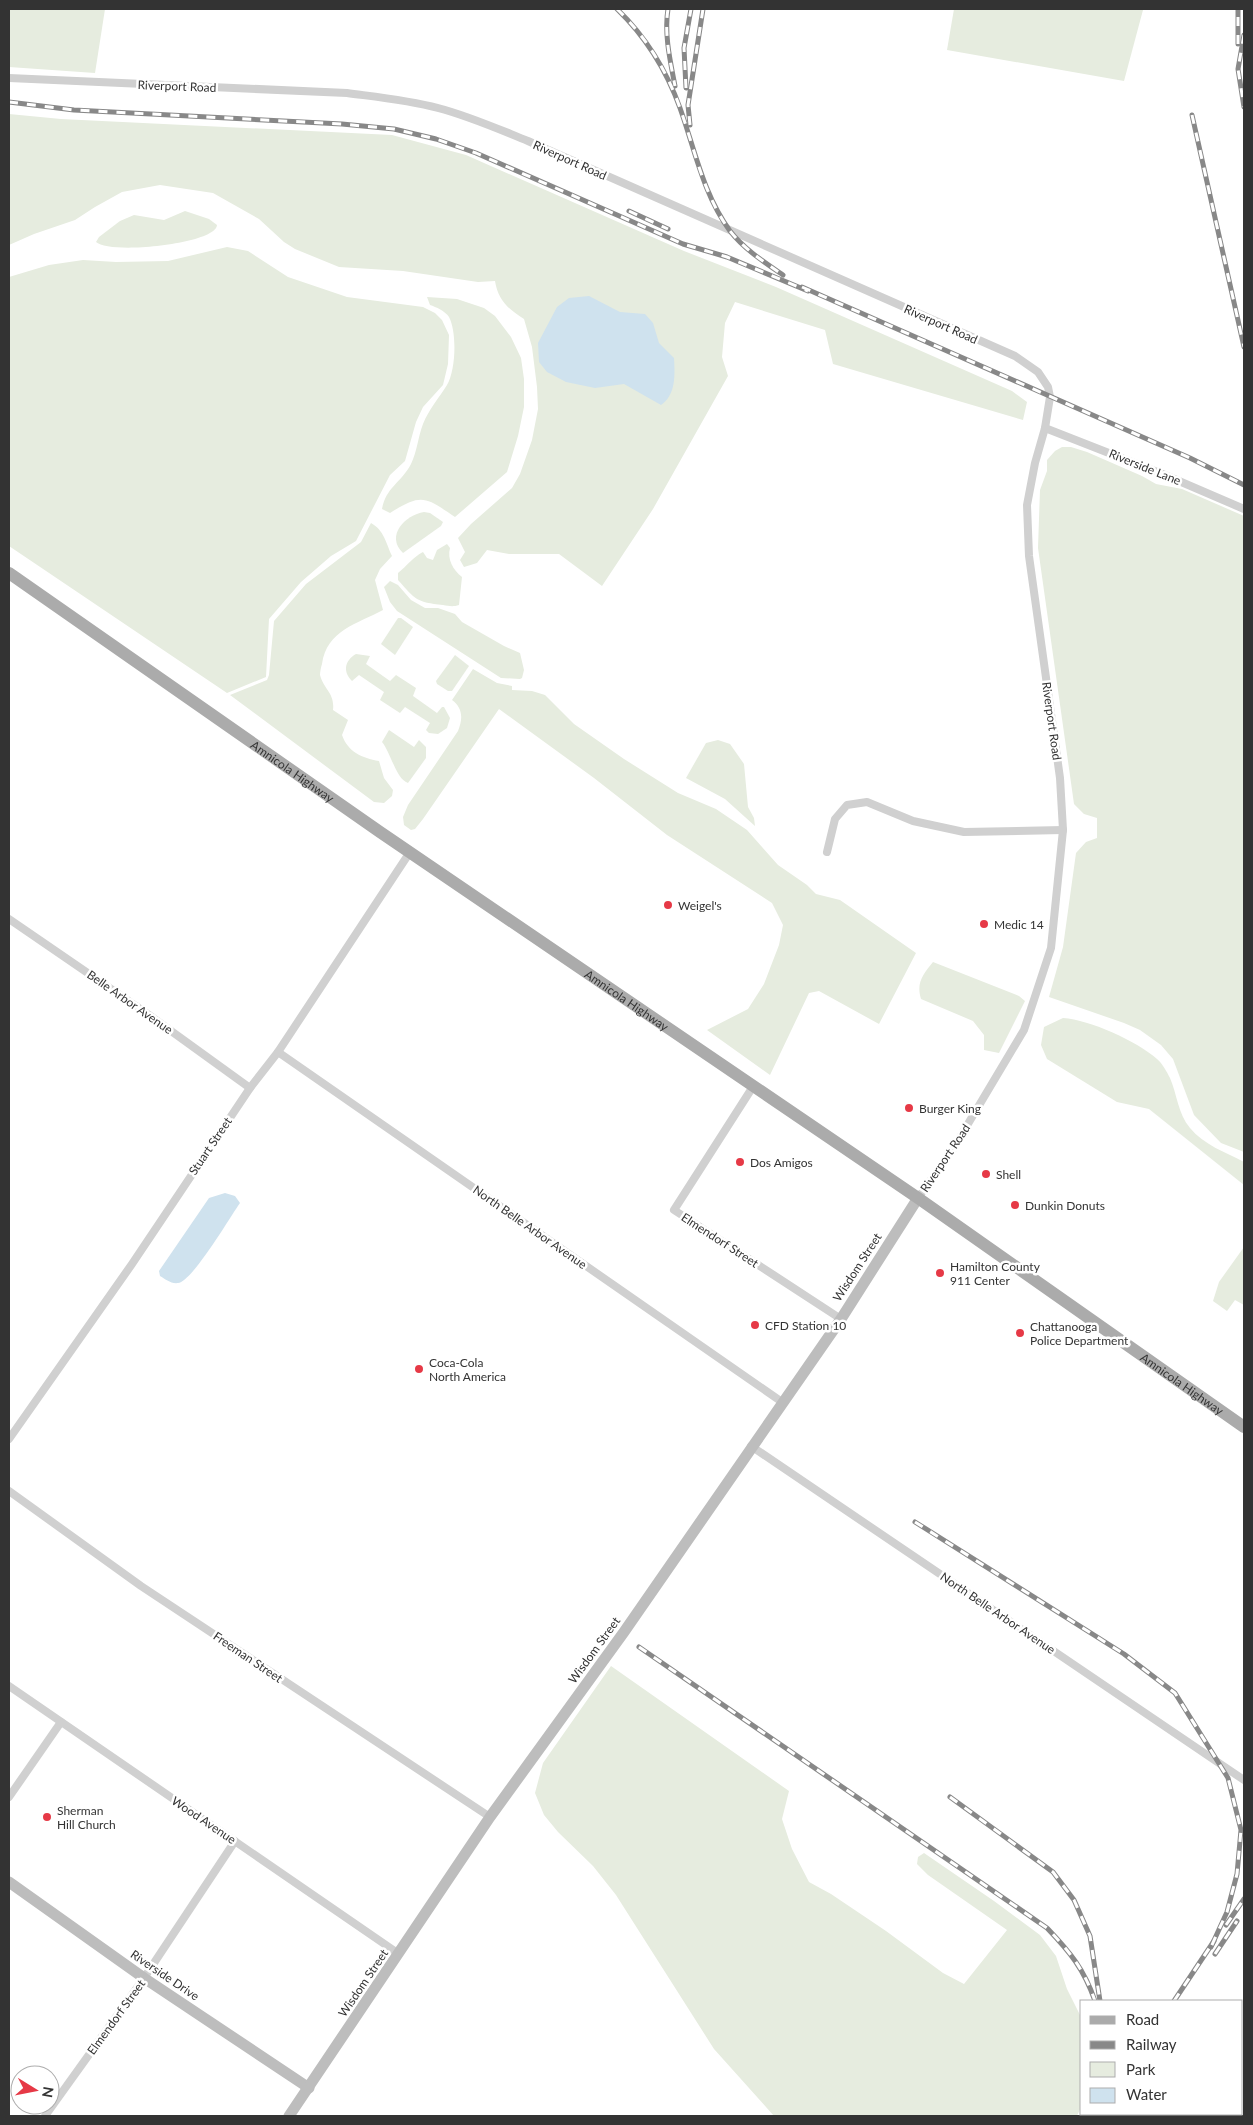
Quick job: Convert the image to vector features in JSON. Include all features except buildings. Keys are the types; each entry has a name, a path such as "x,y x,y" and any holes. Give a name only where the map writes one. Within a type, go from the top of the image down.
{"main road":[{"name":"Amnicola Highway","path":"9,573 410,852 918,1198 1244,1427"}],"street":[{"name":"Riverport Road","path":"9,78 346,93 399,99 438,108 470,118 1015,356 1038,372 1048,387 1050,399 1027,505 1029,556 1060,778 1063,830 1051,948 1024,1030 953,1149 918,1198"},
{"name":"Riverside Lane","path":"1045,428 1165,474 1244,509"},
{"path":"827,852 835,819 847,805 867,802 913,821 964,832 1063,830"},
{"name":"Stuart Street","path":"9,1439 132,1264 250,1088 278,1052 410,852"},
{"name":"Belle Arbor Avenue","path":"9,919 149,1015 250,1088"},
{"name":"North Belle Arbor Avenue","path":"278,1052 782,1402"},
{"name":"Elmendorf Street","path":"754,1085 674,1210 841,1319"},
{"name":"Wisdom Street","path":"289,2116 490,1817 624,1632 841,1319 918,1198"},
{"name":"North Belle Arbor Avenue","path":"752,1446 1244,1780"},
{"name":"Freeman Street","path":"9,1491 141,1586 490,1817"},
{"name":"Wood Avenue","path":"9,1686 399,1954"},
{"path":"9,1797 60,1722"},
{"name":"Elmendorf Street","path":"45,2116 144,1978 235,1842"},
{"name":"Riverside Drive","path":"9,1882 144,1978 309,2088"}],"green space":[{"path":"9,9 105,9 95,73 9,67"},
{"path":"954,9 1143,10 1124,81 947,50"},
{"path":"9,114 61,119 392,135 466,155 684,251 776,287 1012,391 1027,402 1023,420 833,364 825,330 735,302 725,323 722,357 728,376 653,509 602,586 559,554 509,554 487,550 477,563 464,567 460,560 465,552 458,538 512,488 520,474 532,440 538,409 532,347 524,319 513,312 501,299 495,281 478,282 403,271 339,267 295,249 284,242 259,219 213,193 160,185 122,192 75,220 9,245"},
{"path":"185,211 209,219 217,225 212,232 200,238 161,245 121,248 105,246 96,242 99,237 120,221 134,215 164,220"},
{"path":"227,247 248,251 288,277 347,297 423,307 435,313 442,320 449,335 448,364 443,385 423,407 416,422 405,461 390,475 356,541 331,556 301,582 269,619 266,677 227,693 9,546 9,277 49,265 83,260 116,262 168,261"},
{"path":"427,297 457,299 484,308 495,316 511,337 521,358 524,379 524,407 518,436 507,472 455,517 437,505 423,500 409,502 390,513 382,509 390,490 411,464 425,419 447,385 454,361 452,324 445,313 430,305"},
{"path":"1062,447 1071,447 1087,452 1156,484 1182,489 1244,516 1244,1152 1221,1143 1194,1115 1173,1059 1161,1045 1140,1030 1124,1023 1049,997 1063,947 1076,853 1086,842 1097,838 1097,818 1084,814 1074,804 1038,548 1040,490 1047,471 1047,460 1055,451"},
{"path":"424,512 430,513 443,522 441,526 403,553 396,540 400,527 410,517"},
{"path":"371,523 382,533 392,556 380,569 375,580 383,610 354,624 330,643 325,652 320,675 331,695 333,710 348,720 342,735 348,746 361,756 379,761 384,778 393,790 392,796 384,803 374,802 230,695 267,680 274,621 306,584 361,542"},
{"path":"447,544 450,548 449,556 452,564 462,577 459,605 434,604 417,599 398,580 398,573 423,552 427,558 433,560 437,550"},
{"path":"390,581 398,585 411,600 425,608 438,608 455,614 462,622 520,653 524,670 522,678 501,678 397,611 390,602 384,587"},
{"path":"398,618 401,618 413,627 395,655 381,644"},
{"path":"356,654 370,656 366,664 390,681 396,675 416,688 413,696 437,713 444,707 450,718 447,728 438,734 429,733 426,730 430,723 405,707 400,713 380,700 384,692 359,675 352,681 347,674 346,667 349,660"},
{"path":"455,655 469,666 452,691 448,691 437,684 436,681"},
{"path":"473,669 497,683 512,686 512,690 532,691 545,695 574,724 624,759 678,793 716,809 747,830 778,865 807,885 816,894 840,900 916,953 879,1024 819,991 809,993 770,1075 707,1030 748,1009 764,984 779,945 783,925 772,903 667,835 594,778 499,709 415,829 411,830 404,825 403,817 408,805 458,731 461,714 456,703 452,700"},
{"path":"389,730 414,747 419,740 426,747 426,758 408,783 400,776 382,742"},
{"path":"718,740 730,744 744,764 748,807 754,818 755,826 725,799 686,778 706,743"},
{"path":"933,962 1019,996 1025,1001 999,1053 984,1050 984,1035 973,1021 921,999 919,988 921,979"},
{"path":"1063,1018 1113,1032 1138,1045 1159,1061 1170,1078 1180,1110 1190,1128 1208,1144 1244,1162 1244,1185 1149,1109 1117,1102 1047,1059 1041,1045 1044,1027"},
{"path":"1244,1247 1244,1305 1235,1300 1227,1311 1213,1301 1219,1282"},
{"path":"611,1666 789,1791 782,1819 792,1849 809,1882 831,1894 886,1931 943,1973 964,1984 1007,1930 928,1875 917,1864 918,1857 924,1853 1040,1935 1056,1956 1067,1989 1080,2015 1080,2109 1077,2116 774,2116 714,2049 616,1895 593,1866 558,1832 544,1815 535,1793 543,1763"}],"water":[{"path":"589,296 620,312 645,314 653,323 659,343 674,358 674,384 666,401 661,405 624,384 595,388 566,382 547,372 539,362 538,343 557,307 569,298"},
{"path":"225,1193 235,1196 240,1203 201,1261 184,1280 178,1283 171,1282 160,1276 159,1271 209,1198"}],"railway":[{"path":"617,9 646,42 662,67 680,108 706,187 721,217 742,244 783,275"},
{"path":"668,9 667,37 675,86"},
{"path":"686,88 684,48 691,9"},
{"path":"690,125 688,105 703,9"},
{"path":"1238,9 1238,44"},
{"path":"1244,35 1238,69 1244,107"},
{"path":"9,102 74,110 342,124 394,129 436,139 476,153 683,244 727,257 808,291"},
{"path":"1192,115 1244,347"},
{"path":"629,211 668,229"},
{"path":"802,287 1190,458 1244,485"},
{"path":"915,1522 1124,1654 1175,1693 1228,1778 1241,1830 1237,1874 1227,1912 1211,1947"},
{"path":"639,1647 1047,1928 1076,1961 1095,2000"},
{"path":"950,1797 1053,1872 1074,1900 1090,1936 1100,2000"},
{"path":"1226,1925 1244,1899"},
{"path":"1215,1954 1237,1921"},
{"path":"1175,2000 1214,1941"}],"place":[{"name":"Weigel's","path":"668,905"},
{"name":"Medic 14","path":"984,924"},
{"name":"Burger King","path":"909,1108"},
{"name":"Dos Amigos","path":"740,1162"},
{"name":"Shell","path":"986,1174"},
{"name":"Dunkin Donuts","path":"1015,1205"},
{"name":"Hamilton County 911 Center","path":"940,1273"},
{"name":"CFD Station 10","path":"755,1325"},
{"name":"Chattanooga Police Department","path":"1020,1333"},
{"name":"Coca-Cola North America","path":"419,1369"},
{"name":"Sherman Hill Church","path":"47,1817"}]}
